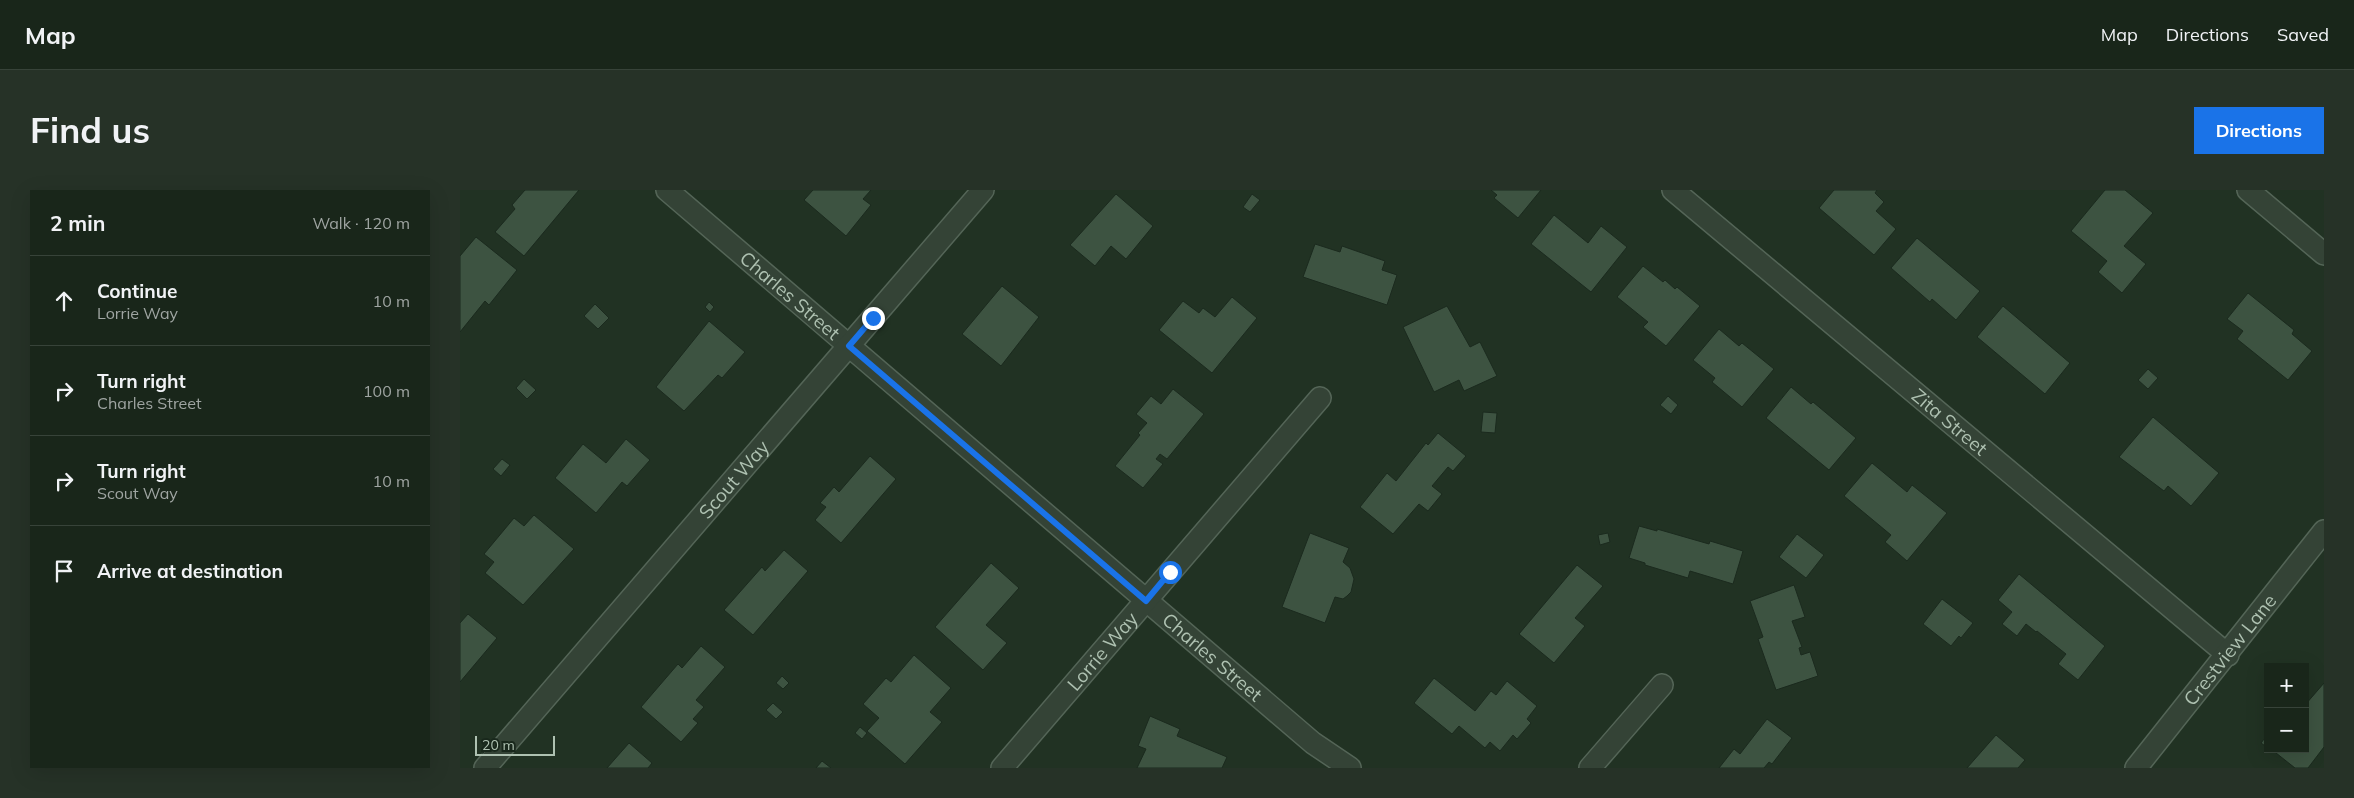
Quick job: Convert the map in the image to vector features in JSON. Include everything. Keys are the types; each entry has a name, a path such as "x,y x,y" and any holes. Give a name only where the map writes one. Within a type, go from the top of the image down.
{"street":[{"name":"Charles Street","path":"667,190 1313,743 1350,768"},
{"name":"Scout Way","path":"485,768 983,190"},
{"name":"Zita Street","path":"1673,190 2228,655"},
{"path":"2248,190 2324,254"},
{"name":"Lorrie Way","path":"1002,768 1320,398"},
{"name":"Crestview Lane","path":"2136,768 2228,655 2324,532"},
{"path":"1590,768 1662,685"}],"building":[{"path":"525,190 579,190 524,256 495,232 515,209 512,205"},
{"path":"813,190 871,190 863,199 871,205 846,236 804,200"},
{"path":"1491,190 1541,190 1518,218 1494,198 1497,195"},
{"path":"1834,190 1877,190 1875,193 1884,202 1876,211 1896,229 1874,255 1819,208"},
{"path":"2105,190 2125,190 2153,213 2124,246 2146,264 2122,293 2098,272 2107,261 2071,231"},
{"path":"1116,194 1153,226 1126,259 1111,246 1095,266 1070,245"},
{"path":"1252,194 1260,200 1250,212 1243,207"},
{"path":"1554,215 1588,243 1601,226 1627,247 1591,292 1531,244"},
{"path":"476,237 517,270 489,305 485,301 460,332 460,256"},
{"path":"1917,238 1980,291 1956,320 1932,299 1930,302 1891,268"},
{"path":"1315,244 1340,252 1342,246 1385,261 1382,270 1397,275 1387,305 1303,277"},
{"path":"1643,266 1663,282 1665,280 1675,289 1677,287 1700,306 1666,346 1643,327 1648,322 1617,297"},
{"path":"1002,286 1039,317 1001,366 962,334"},
{"path":"2248,293 2294,330 2292,334 2312,351 2288,380 2237,339 2243,331 2227,319"},
{"path":"1232,297 1257,318 1212,373 1159,330 1183,301 1199,313 1203,308 1215,317"},
{"path":"709,302 714,307 710,312 705,307"},
{"path":"595,304 609,318 598,329 584,316"},
{"path":"1447,306 1470,347 1480,342 1497,376 1464,391 1459,380 1434,392 1403,327"},
{"path":"2003,306 2070,363 2045,394 1977,337"},
{"path":"709,321 745,352 722,378 718,375 684,411 656,387"},
{"path":"1719,329 1739,346 1742,343 1774,369 1742,407 1712,382 1715,378 1693,360"},
{"path":"2148,369 2158,378 2148,389 2138,380"},
{"path":"524,379 536,390 527,399 516,388"},
{"path":"1791,387 1811,404 1813,402 1856,438 1829,470 1766,418"},
{"path":"1173,389 1204,414 1167,459 1160,454 1156,459 1163,464 1143,488 1115,466 1140,435 1138,433 1147,423 1136,414 1151,396 1161,404"},
{"path":"1668,396 1678,405 1671,414 1660,405"},
{"path":"1483,412 1497,413 1495,433 1481,432"},
{"path":"2153,417 2219,473 2191,506 2168,486 2164,491 2119,457"},
{"path":"1438,433 1466,456 1453,471 1448,467 1432,486 1442,494 1428,511 1419,504 1393,534 1360,507 1387,473 1396,481 1426,443 1428,445"},
{"path":"626,439 650,460 627,486 622,482 596,513 555,478 583,444 606,463"},
{"path":"870,456 896,479 841,543 815,520 826,507 820,503 834,487 839,492"},
{"path":"502,459 510,465 501,476 493,469"},
{"path":"1872,463 1907,492 1912,485 1947,513 1907,561 1885,542 1891,535 1844,496"},
{"path":"534,515 574,549 523,605 485,573 494,562 484,554 514,518 524,526"},
{"path":"1639,526 1657,531 1657,529 1709,544 1710,541 1743,551 1733,584 1690,571 1688,578 1629,558"},
{"path":"1310,533 1349,548 1343,562 1350,568 1354,579 1351,592 1343,599 1335,597 1325,623 1282,607"},
{"path":"1608,533 1610,542 1600,545 1598,535"},
{"path":"1797,534 1824,555 1806,578 1779,557"},
{"path":"784,550 808,571 753,635 724,610 762,567 765,571"},
{"path":"991,563 1019,588 986,625 1007,643 983,670 935,627"},
{"path":"1577,565 1603,586 1575,618 1585,626 1554,663 1519,634"},
{"path":"2019,574 2105,646 2078,680 2058,664 2066,654 2037,631 2026,624 2017,636 2002,624 2012,612 1998,600"},
{"path":"1794,585 1805,617 1792,621 1802,647 1799,648 1801,655 1810,652 1818,676 1776,690 1758,639 1763,637 1750,601"},
{"path":"1942,599 1973,623 1961,638 1959,636 1951,646 1923,624"},
{"path":"468,614 497,638 460,682 460,623"},
{"path":"701,646 725,667 696,700 704,707 693,719 698,723 681,742 641,707 678,664 682,668"},
{"path":"914,655 951,688 930,712 942,722 905,764 867,731 879,718 863,704 886,678 891,682"},
{"path":"782,676 789,683 783,689 776,683"},
{"path":"1434,678 1475,711 1491,691 1496,695 1507,681 1537,706 1527,719 1531,723 1517,739 1513,735 1500,751 1490,742 1485,748 1459,726 1452,734 1414,703"},
{"path":"2324,683 2324,747 2308,768 2295,768 2276,753 2309,753 2309,700"},
{"path":"773,703 783,712 776,719 766,710"},
{"path":"1150,716 1180,729 1177,736 1227,757 1222,768 1137,768 1146,749 1138,746"},
{"path":"1767,719 1792,738 1772,764 1769,762 1764,768 1719,768 1734,749 1740,754"},
{"path":"860,727 867,733 862,739 855,733"},
{"path":"1996,735 2025,760 2018,768 1967,768"},
{"path":"629,743 652,763 648,768 607,768"},
{"path":"822,761 831,768 816,768"}],"route":[{"path":"873,318 849,346 1146,601 1170,572"}]}
